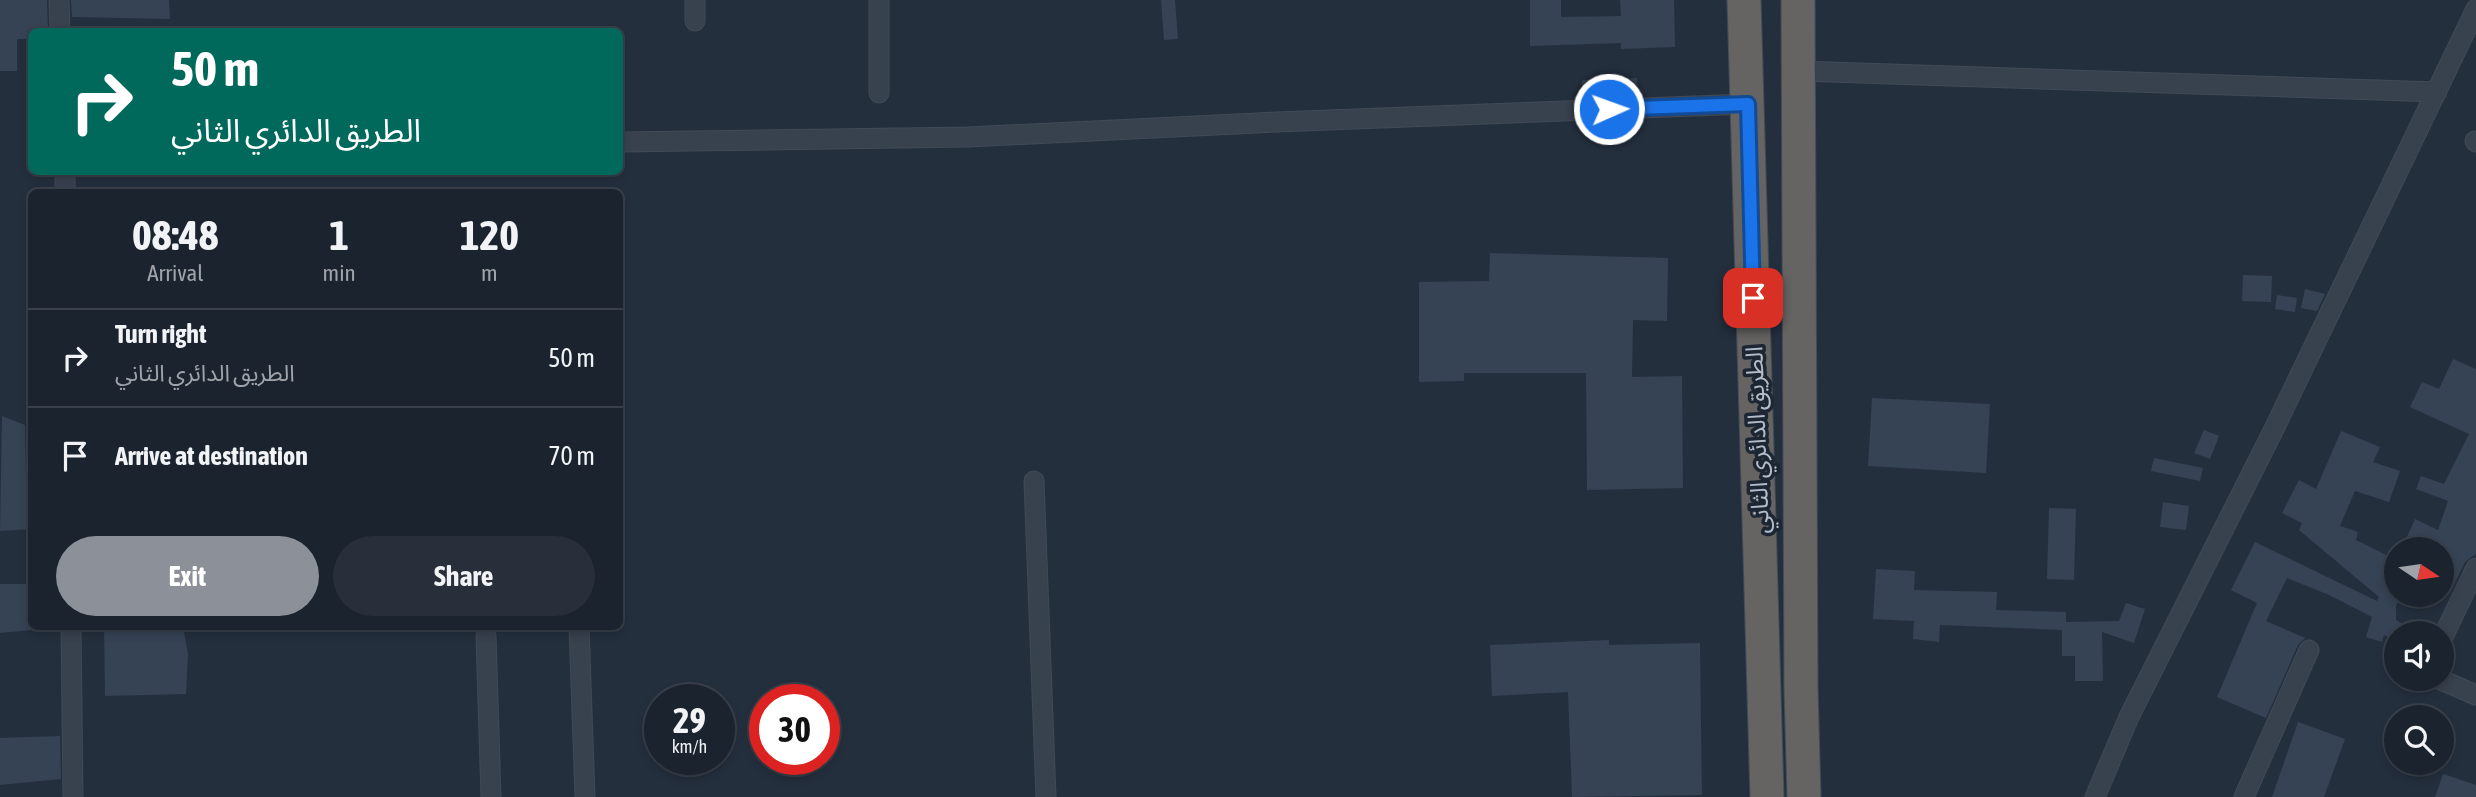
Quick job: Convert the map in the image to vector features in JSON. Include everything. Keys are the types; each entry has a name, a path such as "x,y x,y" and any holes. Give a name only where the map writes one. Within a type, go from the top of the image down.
{"highway":[{"name":"الطريق الدائري الثاني","path":"1745,0 1767,797"},
{"name":"الطريق الدائري الثاني","path":"1798,0 1804,797"}],"street":[{"path":"59,0 60,28"},
{"path":"695,0 695,21"},
{"path":"879,0 879,93"},
{"path":"2095,797 2129,717 2280,416 2476,9"},
{"path":"1799,71 2437,92"},
{"path":"623,142 968,137 1748,104"},
{"path":"1034,481 1046,797"},
{"path":"2451,621 2476,568"},
{"path":"71,630 72,797"},
{"path":"579,630 585,797"},
{"path":"486,636 491,797"},
{"path":"2244,797 2309,650"},
{"path":"2454,685 2476,695"}],"building":[{"path":"0,0 47,0 48,28 28,28 28,39 17,39 17,71 0,71"},
{"path":"71,0 169,0 170,19 72,17"},
{"path":"1161,0 1175,0 1178,39 1164,40"},
{"path":"1530,0 1561,0 1561,17 1621,16 1620,0 1674,0 1675,47 1621,49 1621,43 1530,46"},
{"path":"1637,78 1638,96 1582,98 1582,80"},
{"path":"1490,253 1668,258 1667,321 1633,320 1632,377 1682,376 1683,488 1587,490 1586,373 1464,373 1464,381 1419,382 1419,282 1489,281"},
{"path":"2243,275 2272,276 2271,302 2242,301"},
{"path":"2305,289 2325,294 2317,311 2301,308"},
{"path":"2277,295 2297,298 2295,312 2275,309"},
{"path":"2453,359 2476,369 2476,554 2465,562 2454,585 2454,537 2407,537 2415,519 2438,530 2448,501 2416,489 2421,476 2444,484 2469,434 2410,407 2422,382 2439,389"},
{"path":"1872,398 1990,404 1986,473 1868,466"},
{"path":"2,416 25,425 28,529 0,531"},
{"path":"2204,430 2219,436 2210,459 2194,453"},
{"path":"2341,431 2380,447 2373,462 2400,471 2389,502 2355,491 2340,526 2358,532 2356,540 2384,554 2384,607 2396,607 2398,621 2384,621 2382,642 2366,637 2372,617 2287,578 2266,621 2305,638 2298,645 2266,718 2217,697 2257,603 2231,590 2255,542 2377,601 2379,597 2299,530 2302,523 2282,513 2299,480 2316,489"},
{"path":"2154,458 2203,468 2200,481 2151,471"},
{"path":"2163,502 2189,506 2186,530 2160,527"},
{"path":"2049,508 2076,509 2074,580 2047,579"},
{"path":"1876,569 1915,571 1914,590 1997,592 1996,610 2066,612 2066,622 2119,621 2126,603 2145,609 2134,643 2102,632 2103,681 2075,681 2075,656 2062,656 2062,630 1940,625 1939,642 1913,639 1914,621 1873,619"},
{"path":"0,584 28,584 28,630 32,630 0,633"},
{"path":"104,630 184,630 188,654 186,694 105,696"},
{"path":"1609,640 1609,645 1700,643 1702,795 1572,797 1568,692 1492,696 1490,645"},
{"path":"2298,722 2345,739 2324,797 2272,797"},
{"path":"60,736 61,779 0,785 0,738"},
{"path":"2443,775 2476,785 2476,797 2435,797"}],"route":[{"path":"1609,109 1748,104 1753,298"}]}
